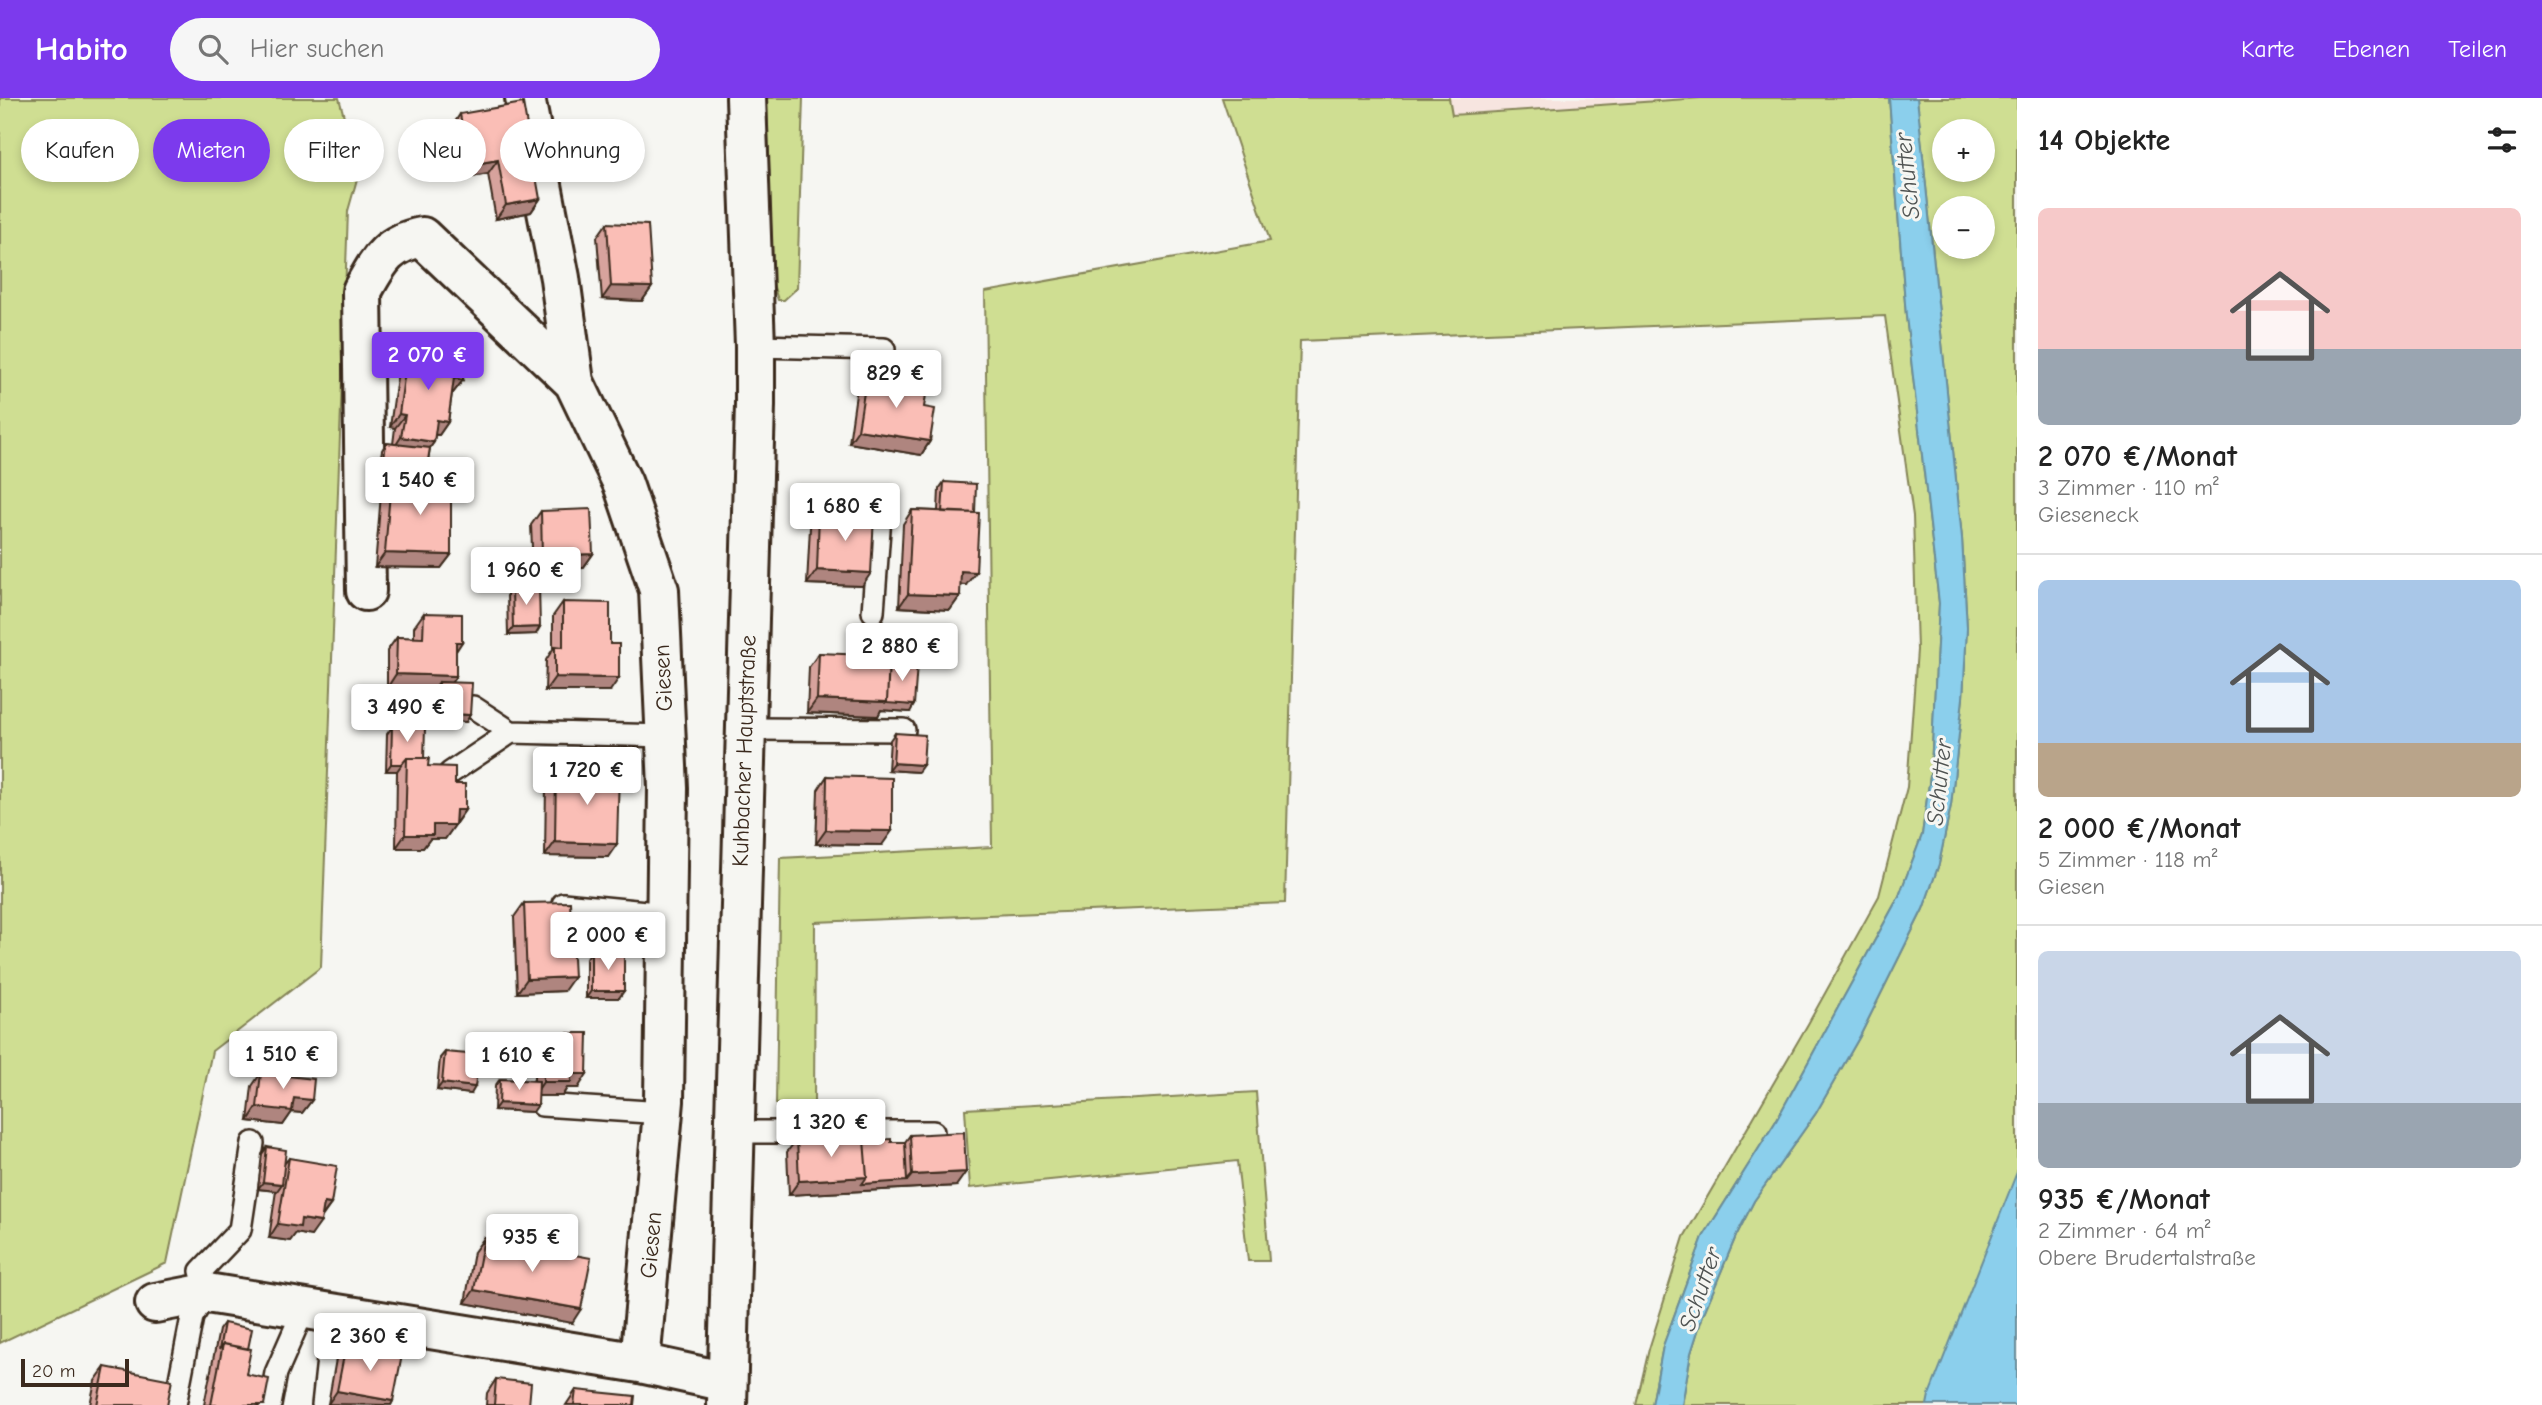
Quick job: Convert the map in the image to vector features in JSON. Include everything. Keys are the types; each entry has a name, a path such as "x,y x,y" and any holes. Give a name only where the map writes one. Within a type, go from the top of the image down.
{"street":[{"name":"Giesen","path":"525,98 560,278 573,382 623,484 659,590 668,788 663,1113 640,1363"},
{"name":"Kuhbacher Hauptstraße","path":"727,1394 755,346 746,98"},
{"path":"366,592 362,291 383,255 403,241 422,237 573,382"},
{"path":"155,1303 207,1293 640,1363 727,1394"}],"lane":[{"path":"755,346 884,349"},
{"path":"836,500 880,502 873,612"},
{"path":"473,707 511,732 666,736"},
{"path":"745,729 904,730"},
{"path":"450,773 511,732"},
{"path":"562,904 667,914"},
{"path":"542,1105 663,1113"},
{"path":"734,1132 933,1132"},
{"path":"175,1405 192,1317 207,1293 201,1271 240,1230 253,1143"},
{"path":"270,1405 276,1373 318,1311"},
{"path":"318,1311 323,1405"}],"shaded area":[{"path":"1449,98 1701,98 1451,115"}],"green space":[{"path":"0,98 339,98 345,119 284,119 284,182 356,182 348,211 321,967 212,1051 167,1263 0,1343"},
{"path":"767,98 803,98 797,288 784,300 778,300 773,284"},
{"path":"1222,98 1449,98 1452,115 1701,98 1889,98 1906,316 1939,603 1931,769 1922,835 1899,896 1776,1121 1703,1237 1663,1346 1652,1405 1636,1405 1649,1349 1684,1237 1879,896 1907,787 1917,650 1913,516 1885,316 1300,341 1285,903 815,922 814,1105 776,1104 780,858 992,847 985,292 1270,241"},
{"path":"1917,98 2017,98 2017,1282 1977,1405 1682,1405 1691,1353 1703,1315 1736,1236 1754,1201 1816,1113 1860,1036 1923,909 1939,864 1951,805 1963,698 1967,628 1962,538 1933,259 1995,259 1995,196 1932,196 1932,245"},
{"path":"1256,1092 1269,1261 1248,1261 1237,1161 970,1188 965,1109"}],"water":[{"name":"Schutter","path":"1889,98 1917,98 1962,538 1967,628 1963,698 1951,805 1939,864 1923,909 1860,1036 1816,1113 1754,1201 1736,1236 1703,1315 1691,1353 1682,1405 1652,1405 1663,1346 1703,1237 1776,1121 1899,896 1922,835 1931,769 1939,603 1906,316"},
{"path":"2017,1172 2017,1405 1927,1405 1929,1395"}],"building":[{"path":"523,103 526,119 500,119 500,171 498,160 486,162 486,119 461,119 460,114"},
{"path":"502,182 537,182 540,199 506,205"},
{"path":"607,223 648,225 652,287 611,286"},
{"path":"408,349 466,357 463,380 454,378 448,422 437,420 434,442 401,437 405,415 399,414"},
{"path":"890,376 907,379 906,386 927,389 924,407 935,409 930,441 858,430 866,380 889,384"},
{"path":"386,443 430,448 425,479 382,474"},
{"path":"451,479 451,555 385,553 391,480"},
{"path":"944,482 976,484 975,513 942,512"},
{"path":"591,509 593,554 542,556 541,511"},
{"path":"912,510 979,513 976,572 961,571 960,596 908,594"},
{"path":"819,514 874,516 871,573 817,570"},
{"path":"539,586 540,627 513,628 512,587"},
{"path":"563,602 610,603 610,644 619,644 619,678 555,677 555,646 563,647"},
{"path":"424,613 462,614 462,642 456,642 456,676 396,674 397,637 423,638"},
{"path":"819,653 889,656 887,702 817,699"},
{"path":"889,662 917,664 914,705 886,703"},
{"path":"439,682 472,683 470,715 438,713"},
{"path":"392,727 425,728 424,758 407,758 402,764 391,764"},
{"path":"895,733 925,735 923,765 893,763"},
{"path":"407,758 429,758 428,766 455,767 455,784 465,784 465,810 456,810 455,825 433,825 433,835 405,835"},
{"path":"556,771 619,772 617,844 555,842"},
{"path":"827,776 892,778 892,831 826,830"},
{"path":"570,902 574,977 527,979 524,903"},
{"path":"591,952 624,952 624,991 591,991"},
{"path":"543,1033 588,1033 587,1074 571,1074 571,1082 543,1082"},
{"path":"445,1052 479,1055 475,1087 442,1083"},
{"path":"261,1073 314,1079 312,1100 294,1098 292,1111 257,1107"},
{"path":"500,1079 539,1081 538,1105 499,1103"},
{"path":"964,1132 966,1172 912,1175 910,1135"},
{"path":"843,1136 843,1142 864,1140 867,1177 799,1181 797,1139"},
{"path":"891,1139 891,1142 905,1142 907,1181 862,1184 867,1177 864,1141"},
{"path":"267,1147 286,1150 282,1184 263,1182"},
{"path":"289,1158 337,1166 331,1204 324,1203 321,1222 301,1219 300,1227 278,1224"},
{"path":"484,1238 591,1258 581,1309 474,1290"},
{"path":"224,1323 252,1329 248,1349 223,1344 219,1350"},
{"path":"223,1344 251,1349 246,1374 269,1379 264,1405 211,1405"},
{"path":"346,1345 402,1355 393,1401 337,1391"},
{"path":"105,1367 172,1380 167,1405 97,1405"},
{"path":"496,1379 531,1383 529,1405 494,1405"},
{"path":"576,1390 635,1396 634,1405 574,1405"}]}
